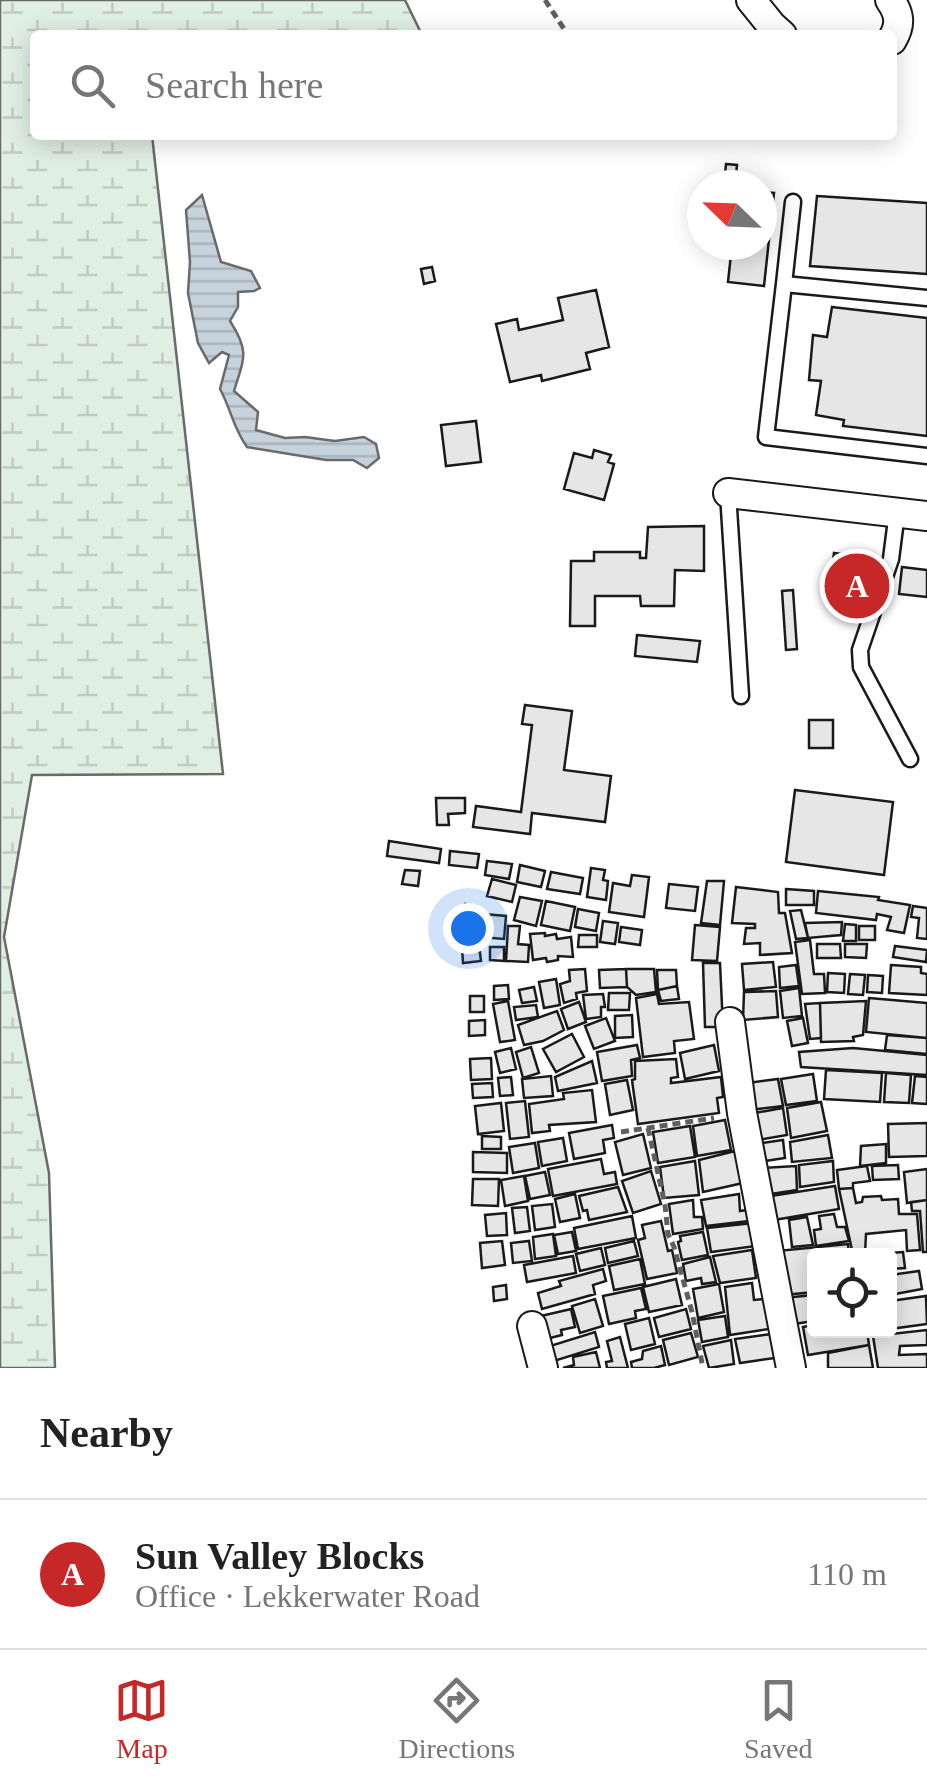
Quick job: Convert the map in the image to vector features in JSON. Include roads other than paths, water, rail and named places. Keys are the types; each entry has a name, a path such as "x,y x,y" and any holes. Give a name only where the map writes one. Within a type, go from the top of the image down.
{"street":[{"path":"751,0 776,30"},
{"path":"890,0 899,16 897,30"},
{"path":"728,492 927,516"},
{"path":"730,1022 742,1113 790,1368"},
{"path":"532,1326 543,1368"}],"lane":[{"path":"793,202 766,437 927,456"},
{"path":"784,284 927,298"},
{"path":"728,492 741,696"},
{"path":"896,512 891,559 860,650 861,667 910,759"}],"place":[{"name":"Sun Valley Blocks","path":"857,586"}]}
